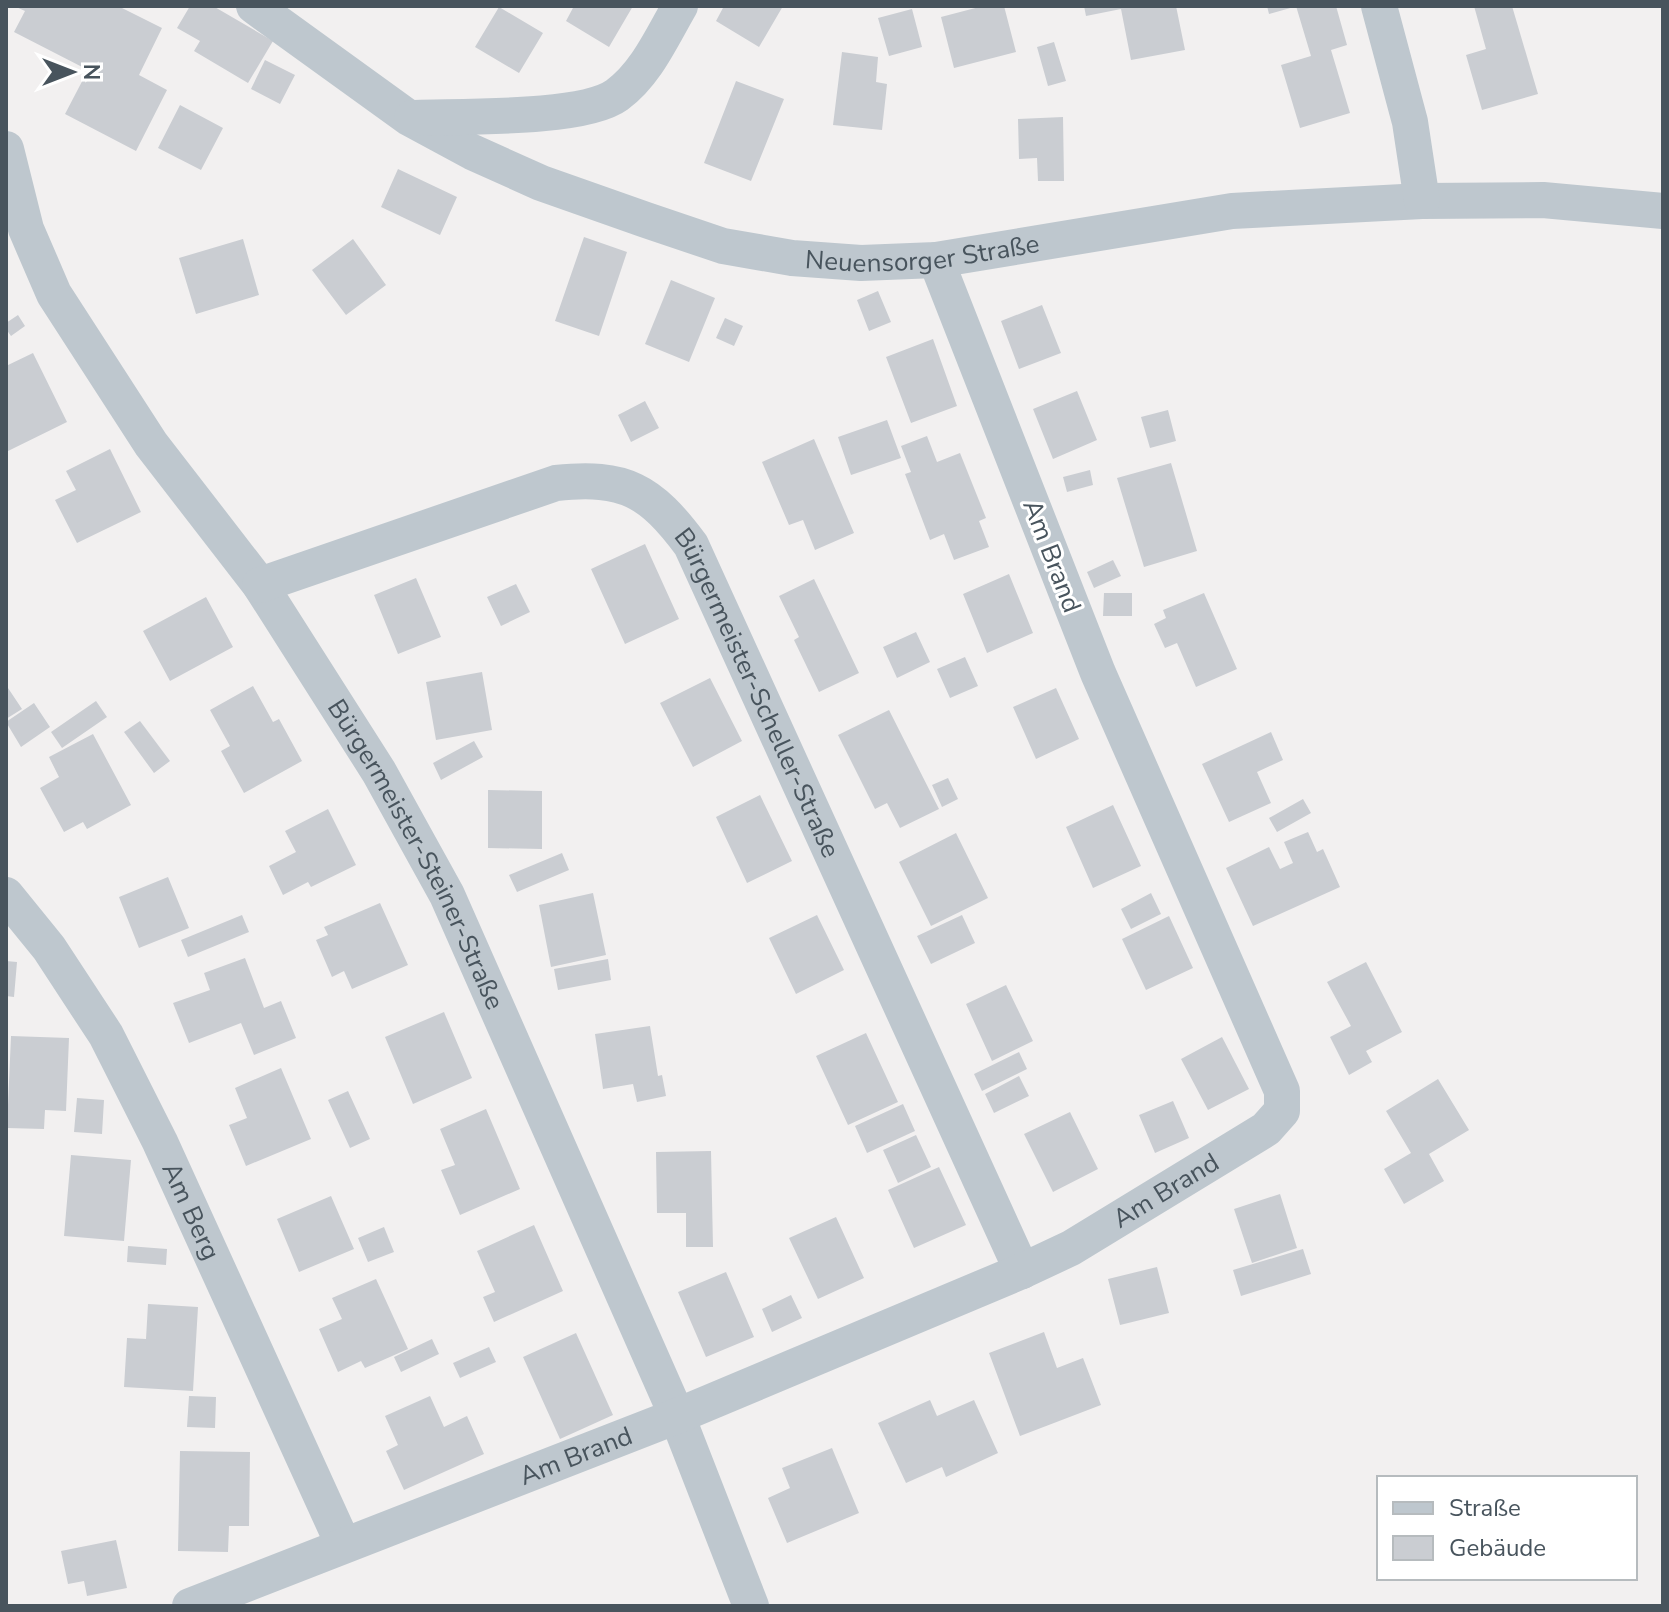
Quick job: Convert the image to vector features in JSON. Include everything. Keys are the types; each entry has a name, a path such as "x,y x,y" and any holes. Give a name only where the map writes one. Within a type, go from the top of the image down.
{"street":[{"name":"Neuensorger Straße","path":"254,6 409,118 541,183 723,246 792,258 861,263 936,260 1232,211 1422,201 1543,200 1656,209"},
{"path":"409,118 526,115 587,106 615,97 639,76 680,6"},
{"path":"1379,6 1410,122 1422,201"},
{"name":"Bürgermeister-Steiner-Straße","path":"6,149 26,229 54,294 151,444 260,585 379,772 447,895 677,1416 751,1606"},
{"name":"Am Brand","path":"190,1606 677,1416 1022,1271 1071,1248 1266,1129 1282,1111 1282,1091 1098,673 936,260"},
{"name":"Bürgermeister-Scheller-Straße","path":"260,585 556,483 585,480 613,483 640,493 668,514 691,545 1022,1271"},
{"name":"Am Berg","path":"6,895 49,948 106,1035 160,1142 343,1544"}],"building":[{"path":"14,6 118,6 162,28 139,75 167,90 136,151 65,114 88,70 14,32 25,11"},
{"path":"190,6 213,6 273,41 248,83 194,51 200,41 177,28"},
{"path":"574,6 633,6 609,47 566,21"},
{"path":"724,6 783,6 759,47 716,21"},
{"path":"983,6 1004,6 1016,52 954,68 941,17"},
{"path":"1084,6 1176,6 1185,50 1131,60 1121,9 1086,16"},
{"path":"1267,6 1294,6 1294,7 1269,14"},
{"path":"1296,6 1336,6 1347,45 1331,50 1350,113 1300,128 1281,65 1311,56"},
{"path":"1474,6 1512,6 1538,94 1482,110 1466,55 1486,49"},
{"path":"499,7 543,33 519,73 475,47"},
{"path":"912,9 922,47 889,56 878,18"},
{"path":"1054,42 1066,81 1048,86 1037,47"},
{"path":"842,52 878,57 876,82 887,84 882,130 833,125"},
{"path":"265,60 295,75 280,104 251,89"},
{"path":"736,81 784,99 751,181 704,163"},
{"path":"180,105 223,128 201,170 158,148"},
{"path":"1063,117 1064,181 1038,181 1037,158 1019,159 1018,119"},
{"path":"398,169 457,197 440,235 381,207"},
{"path":"584,237 627,252 599,336 555,321"},
{"path":"243,239 259,295 196,314 179,258"},
{"path":"353,239 386,285 346,315 312,270"},
{"path":"671,280 715,298 689,362 645,344"},
{"path":"878,291 891,322 869,331 857,300"},
{"path":"1042,305 1061,353 1019,369 1001,321"},
{"path":"18,315 25,326 11,336 6,323"},
{"path":"725,318 743,326 734,346 716,338"},
{"path":"933,339 957,406 911,423 886,357"},
{"path":"33,353 67,422 6,452 6,366"},
{"path":"1077,391 1097,440 1053,459 1033,409"},
{"path":"645,401 659,428 631,442 618,415"},
{"path":"1168,410 1176,441 1150,448 1141,417"},
{"path":"887,420 901,458 851,475 838,437"},
{"path":"927,436 937,462 960,453 986,518 979,521 989,547 954,560 944,534 930,540 905,474 911,472 901,446"},
{"path":"814,439 854,533 815,550 803,520 789,525 762,462"},
{"path":"110,449 141,512 77,543 55,500 76,490 66,471"},
{"path":"1171,463 1197,551 1144,567 1117,478"},
{"path":"1090,470 1093,485 1067,492 1063,477"},
{"path":"645,544 679,619 625,644 591,569"},
{"path":"1113,560 1121,576 1094,588 1087,572"},
{"path":"1009,574 1033,633 987,653 963,594"},
{"path":"416,578 441,637 398,654 374,595"},
{"path":"814,579 859,673 819,692 794,640 799,637 779,596"},
{"path":"516,584 530,612 501,626 487,597"},
{"path":"1104,593 1132,593 1132,616 1103,616"},
{"path":"1204,593 1237,669 1196,687 1177,643 1165,648 1154,624 1166,618 1163,610"},
{"path":"206,597 233,647 170,681 143,631"},
{"path":"916,632 930,662 897,678 883,647"},
{"path":"965,657 978,686 950,698 937,669"},
{"path":"482,672 492,730 436,740 426,682"},
{"path":"710,678 742,741 693,767 660,703"},
{"path":"6,685 22,709 6,719"},
{"path":"253,686 273,722 279,719 302,761 244,793 221,751 230,746 210,710"},
{"path":"1056,688 1079,739 1036,759 1013,707"},
{"path":"96,701 107,717 62,748 51,732"},
{"path":"34,703 50,727 21,747 6,722"},
{"path":"889,710 939,809 900,828 887,803 875,809 838,735"},
{"path":"140,721 170,761 154,773 124,732"},
{"path":"1271,732 1283,760 1257,772 1271,803 1229,822 1202,764"},
{"path":"93,734 131,805 87,829 83,822 64,832 40,788 59,777 49,757"},
{"path":"474,741 483,757 441,780 433,763"},
{"path":"948,778 958,799 942,807 932,785"},
{"path":"488,790 542,791 542,849 488,848"},
{"path":"760,795 792,861 747,883 716,817"},
{"path":"1303,799 1311,813 1277,832 1269,818"},
{"path":"1113,805 1141,866 1093,888 1066,827"},
{"path":"328,809 356,865 311,887 308,882 283,895 269,866 296,852 285,831"},
{"path":"1308,832 1317,852 1323,849 1340,887 1253,926 1226,868 1269,847 1280,869 1293,863 1284,842"},
{"path":"956,833 988,898 931,926 899,862"},
{"path":"562,853 569,870 517,892 509,875"},
{"path":"168,877 189,928 139,948 119,897"},
{"path":"593,893 606,955 551,967 539,905"},
{"path":"1151,893 1161,914 1131,929 1121,909"},
{"path":"380,903 408,965 352,989 344,971 332,977 316,940 328,935 324,927"},
{"path":"242,915 249,932 188,957 181,940"},
{"path":"817,915 844,970 796,994 769,938"},
{"path":"962,915 975,943 931,964 917,936"},
{"path":"1169,916 1193,968 1146,990 1122,939"},
{"path":"245,958 264,1008 281,1001 296,1038 254,1055 241,1023 189,1043 173,1003 210,990 204,973"},
{"path":"608,959 611,980 558,990 554,969"},
{"path":"6,961 17,962 14,997 6,996"},
{"path":"1366,962 1402,1032 1366,1051 1372,1062 1349,1075 1330,1037 1351,1026 1327,982"},
{"path":"1006,985 1033,1041 992,1061 966,1004"},
{"path":"444,1012 472,1078 413,1104 385,1037"},
{"path":"650,1026 658,1076 662,1075 666,1096 637,1102 633,1084 603,1089 595,1034"},
{"path":"866,1033 898,1102 848,1125 816,1056"},
{"path":"11,1036 69,1038 66,1111 45,1110 44,1129 7,1128"},
{"path":"1222,1037 1249,1089 1208,1110 1181,1059"},
{"path":"1019,1052 1027,1069 982,1091 974,1074"},
{"path":"281,1068 311,1139 246,1166 229,1125 247,1118 235,1088"},
{"path":"1019,1076 1029,1096 994,1113 985,1094"},
{"path":"1438,1079 1469,1130 1429,1154 1444,1181 1404,1204 1384,1169 1411,1153 1386,1111"},
{"path":"348,1091 370,1139 350,1148 328,1100"},
{"path":"77,1098 104,1100 102,1134 74,1132"},
{"path":"1173,1101 1189,1138 1155,1153 1139,1115"},
{"path":"903,1104 915,1131 867,1153 855,1126"},
{"path":"486,1109 520,1189 460,1215 441,1170 455,1165 440,1129"},
{"path":"1070,1112 1098,1169 1053,1192 1024,1134"},
{"path":"916,1135 931,1167 898,1183 883,1150"},
{"path":"711,1151 713,1247 686,1247 686,1213 657,1213 656,1152"},
{"path":"71,1155 131,1160 124,1241 64,1236"},
{"path":"939,1167 966,1225 914,1248 888,1190"},
{"path":"1280,1194 1297,1248 1252,1263 1234,1209"},
{"path":"331,1196 354,1249 299,1272 277,1219"},
{"path":"836,1217 864,1278 818,1299 789,1238"},
{"path":"534,1225 563,1291 494,1322 483,1297 495,1292 477,1251"},
{"path":"384,1227 394,1252 368,1262 358,1238"},
{"path":"128,1246 167,1249 166,1265 127,1262"},
{"path":"1303,1249 1311,1274 1241,1296 1233,1270"},
{"path":"1157,1267 1169,1313 1120,1325 1108,1279"},
{"path":"726,1272 754,1337 706,1357 678,1292"},
{"path":"376,1279 408,1349 365,1368 361,1361 338,1372 319,1329 342,1319 332,1298"},
{"path":"791,1295 802,1318 772,1332 762,1309"},
{"path":"148,1304 198,1307 193,1391 124,1387 127,1338 146,1339"},
{"path":"1044,1332 1057,1368 1083,1358 1101,1405 1020,1436 989,1353"},
{"path":"576,1333 613,1415 560,1439 523,1357"},
{"path":"432,1339 439,1354 401,1372 394,1357"},
{"path":"489,1347 496,1362 460,1378 453,1363"},
{"path":"189,1396 216,1397 215,1428 187,1427"},
{"path":"430,1396 444,1427 467,1416 484,1454 404,1490 386,1451 398,1445 385,1416"},
{"path":"930,1400 937,1416 974,1400 998,1453 946,1477 942,1467 906,1483 878,1423"},
{"path":"832,1448 859,1513 787,1543 768,1498 790,1488 782,1468"},
{"path":"180,1451 250,1452 249,1526 229,1526 228,1552 178,1551"},
{"path":"116,1540 127,1588 87,1596 84,1581 68,1584 61,1551"}]}
